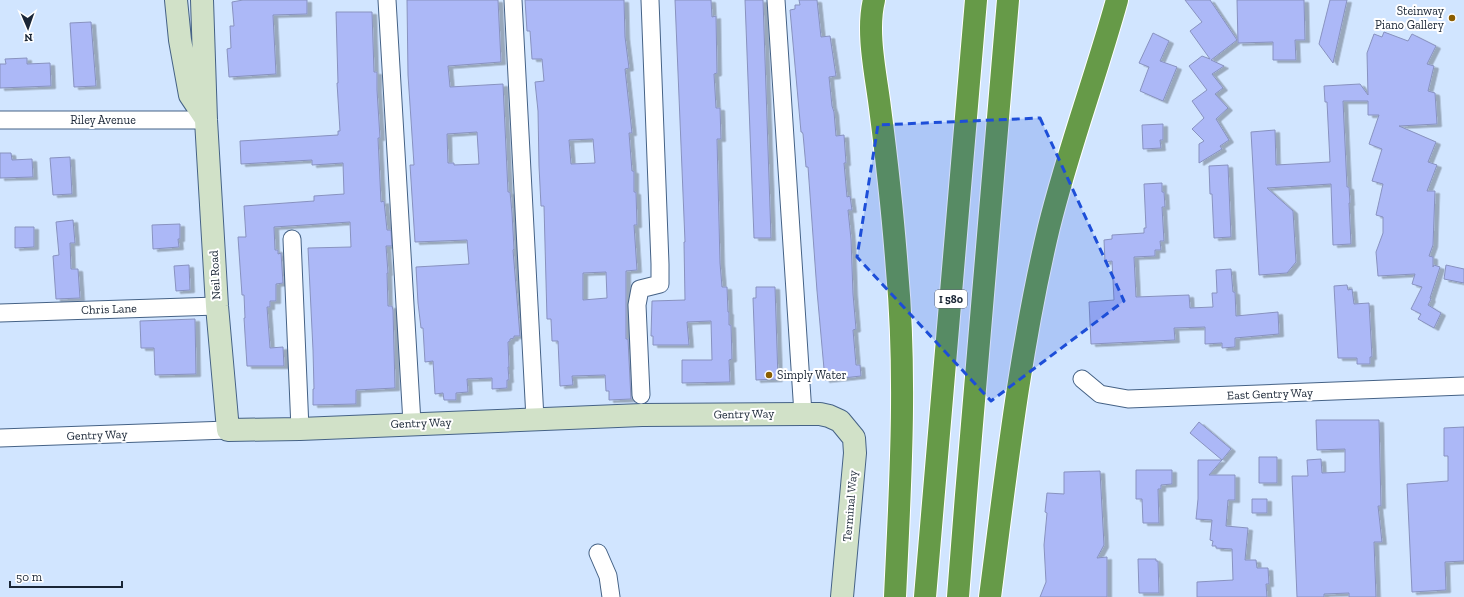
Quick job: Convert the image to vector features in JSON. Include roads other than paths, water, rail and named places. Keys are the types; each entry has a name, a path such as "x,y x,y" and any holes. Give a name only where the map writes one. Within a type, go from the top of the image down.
{"highway":[{"path":"860,0 873,48"},
{"path":"874,0 871,11 873,48 898,272 902,378 900,494 895,597"},
{"name":"I 580","path":"925,597 976,0"},
{"name":"I 580","path":"958,597 1008,0"},
{"path":"1091,87 1101,0"},
{"path":"990,597 1023,351 1049,227 1066,164 1117,0"}],"street":[{"name":"Neil Road","path":"176,0 180,40 190,95 206,120"},
{"path":"387,0 412,424"},
{"path":"513,0 535,419"},
{"path":"641,395 637,305 640,289 660,284 650,0"},
{"path":"776,0 803,414"},
{"name":"Neil Road","path":"204,4 206,120 217,306 228,430"},
{"name":"Riley Avenue","path":"0,120 206,120"},
{"path":"292,239 300,429"},
{"name":"Chris Lane","path":"0,313 217,306"},
{"name":"East Gentry Way","path":"1082,379 1100,394 1128,399 1464,386"},
{"name":"Gentry Way","path":"0,438 300,429 642,416 803,414 829,416 840,421"},
{"name":"Terminal Way","path":"840,421 854,438 855,453 842,597"},
{"path":"598,553 608,576 611,597"}],"place":[{"name":"Steinway Piano Gallery","path":"1452,18"},
{"name":"Simply Water","path":"769,375"}]}
